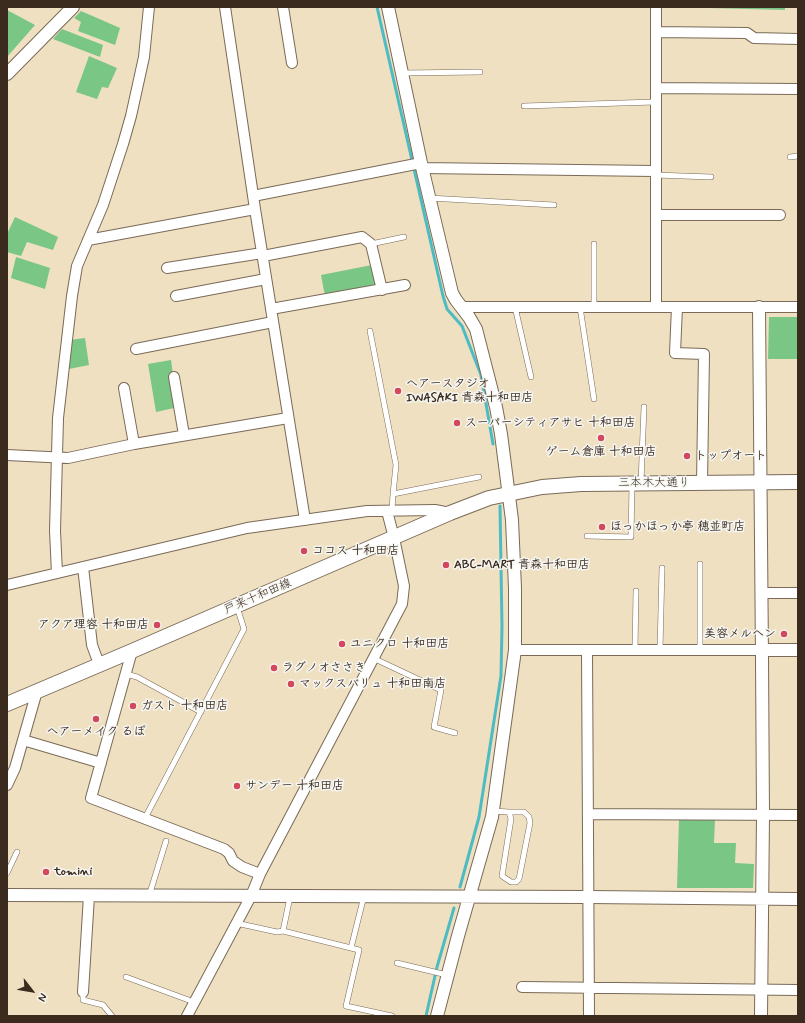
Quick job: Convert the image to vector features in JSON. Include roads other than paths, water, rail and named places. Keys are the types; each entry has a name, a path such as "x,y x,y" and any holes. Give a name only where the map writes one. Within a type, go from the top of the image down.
{"main road":[{"name":"三本木大通り","path":"510,493 542,487 581,484 798,482"},
{"name":"戸来十和田線","path":"7,704 450,513 489,498 510,493"}],"street":[{"path":"7,74 73,7"},
{"path":"57,573 55,531 58,418 72,296 77,266 103,205 131,116 144,57 149,7"},
{"path":"225,7 255,210 304,520"},
{"path":"284,7 292,63"},
{"path":"388,7 402,73 417,165 430,198 452,293 476,329 484,359 502,434 512,520 514,650 493,811 470,897 444,974 437,1016"},
{"path":"656,7 656,306"},
{"path":"656,32 747,33 754,38 798,39"},
{"path":"656,88 798,89"},
{"path":"253,196 417,165 655,173"},
{"path":"88,240 255,210"},
{"path":"656,215 780,215"},
{"path":"167,268 362,237 371,244 382,290"},
{"path":"176,296 266,280"},
{"path":"271,309 405,285"},
{"path":"461,307 798,307"},
{"path":"677,307 675,353 704,354 702,483"},
{"path":"759,307 763,815 761,1016"},
{"path":"136,349 273,322"},
{"path":"174,377 184,435"},
{"path":"124,388 134,444"},
{"path":"7,455 68,458 134,444 288,418"},
{"path":"187,1016 251,896 260,874 402,604 404,586 389,510"},
{"path":"7,585 248,528 367,511 435,510 450,513"},
{"path":"83,567 92,645 99,664"},
{"path":"762,592 798,593"},
{"path":"514,650 798,650"},
{"path":"587,650 589,1016"},
{"path":"132,651 91,798 224,849 229,853 233,861 242,867 260,874"},
{"path":"7,785 15,768 37,691"},
{"path":"23,740 101,762"},
{"path":"588,814 798,815"},
{"path":"7,895 798,899"},
{"path":"83,992 90,896"},
{"path":"522,987 798,990"}],"lane":[{"path":"402,73 480,72"},
{"path":"524,106 656,102"},
{"path":"790,157 798,156"},
{"path":"655,173 711,177"},
{"path":"430,198 554,205"},
{"path":"371,244 404,237"},
{"path":"594,244 594,307"},
{"path":"515,307 531,377"},
{"path":"580,307 594,399"},
{"path":"370,332 396,465 393,494 389,510"},
{"path":"587,536 630,537 644,407"},
{"path":"393,494 479,477"},
{"path":"700,564 700,650"},
{"path":"660,650 662,568"},
{"path":"635,650 636,591"},
{"path":"145,818 244,629 236,606"},
{"path":"374,658 441,690 434,727 455,733"},
{"path":"126,674 137,677 201,712"},
{"path":"493,811 524,812 529,817 530,823 519,879 516,882 511,882 502,876 510,819 508,812"},
{"path":"149,896 166,841"},
{"path":"7,872 17,852"},
{"path":"283,931 290,896"},
{"path":"351,948 364,896"},
{"path":"236,922 276,932 283,931 359,950 346,1006 392,1016"},
{"path":"397,963 444,974"},
{"path":"126,977 194,1002"},
{"path":"83,992 83,1000 102,1005 112,1016"}],"waterway":[{"path":"377,7 443,296 447,309 462,326 481,375 493,444"},
{"path":"460,887 479,817 501,676 502,627 500,506"},
{"path":"426,1016 437,967 454,908"}],"place":[{"name":"ヘアースタジオ IWASAKI 青森十和田店","path":"398,391"},
{"name":"スーパーシティアサヒ 十和田店","path":"457,423"},
{"name":"ゲーム倉庫 十和田店","path":"601,438"},
{"name":"トップオート","path":"687,456"},
{"name":"ほっかほっか亭 穂並町店","path":"602,527"},
{"name":"ココス 十和田店","path":"304,551"},
{"name":"ABC-MART 青森十和田店","path":"446,565"},
{"name":"アクア理容 十和田店","path":"157,625"},
{"name":"美容メルヘン","path":"784,634"},
{"name":"ユニクロ 十和田店","path":"342,644"},
{"name":"ラグノオささき","path":"274,668"},
{"name":"マックスバリュ 十和田南店","path":"291,684"},
{"name":"ガスト 十和田店","path":"133,706"},
{"name":"ヘアーメイク るぽ","path":"96,719"},
{"name":"サンデー 十和田店","path":"237,786"},
{"name":"tomini","path":"46,872"}]}
